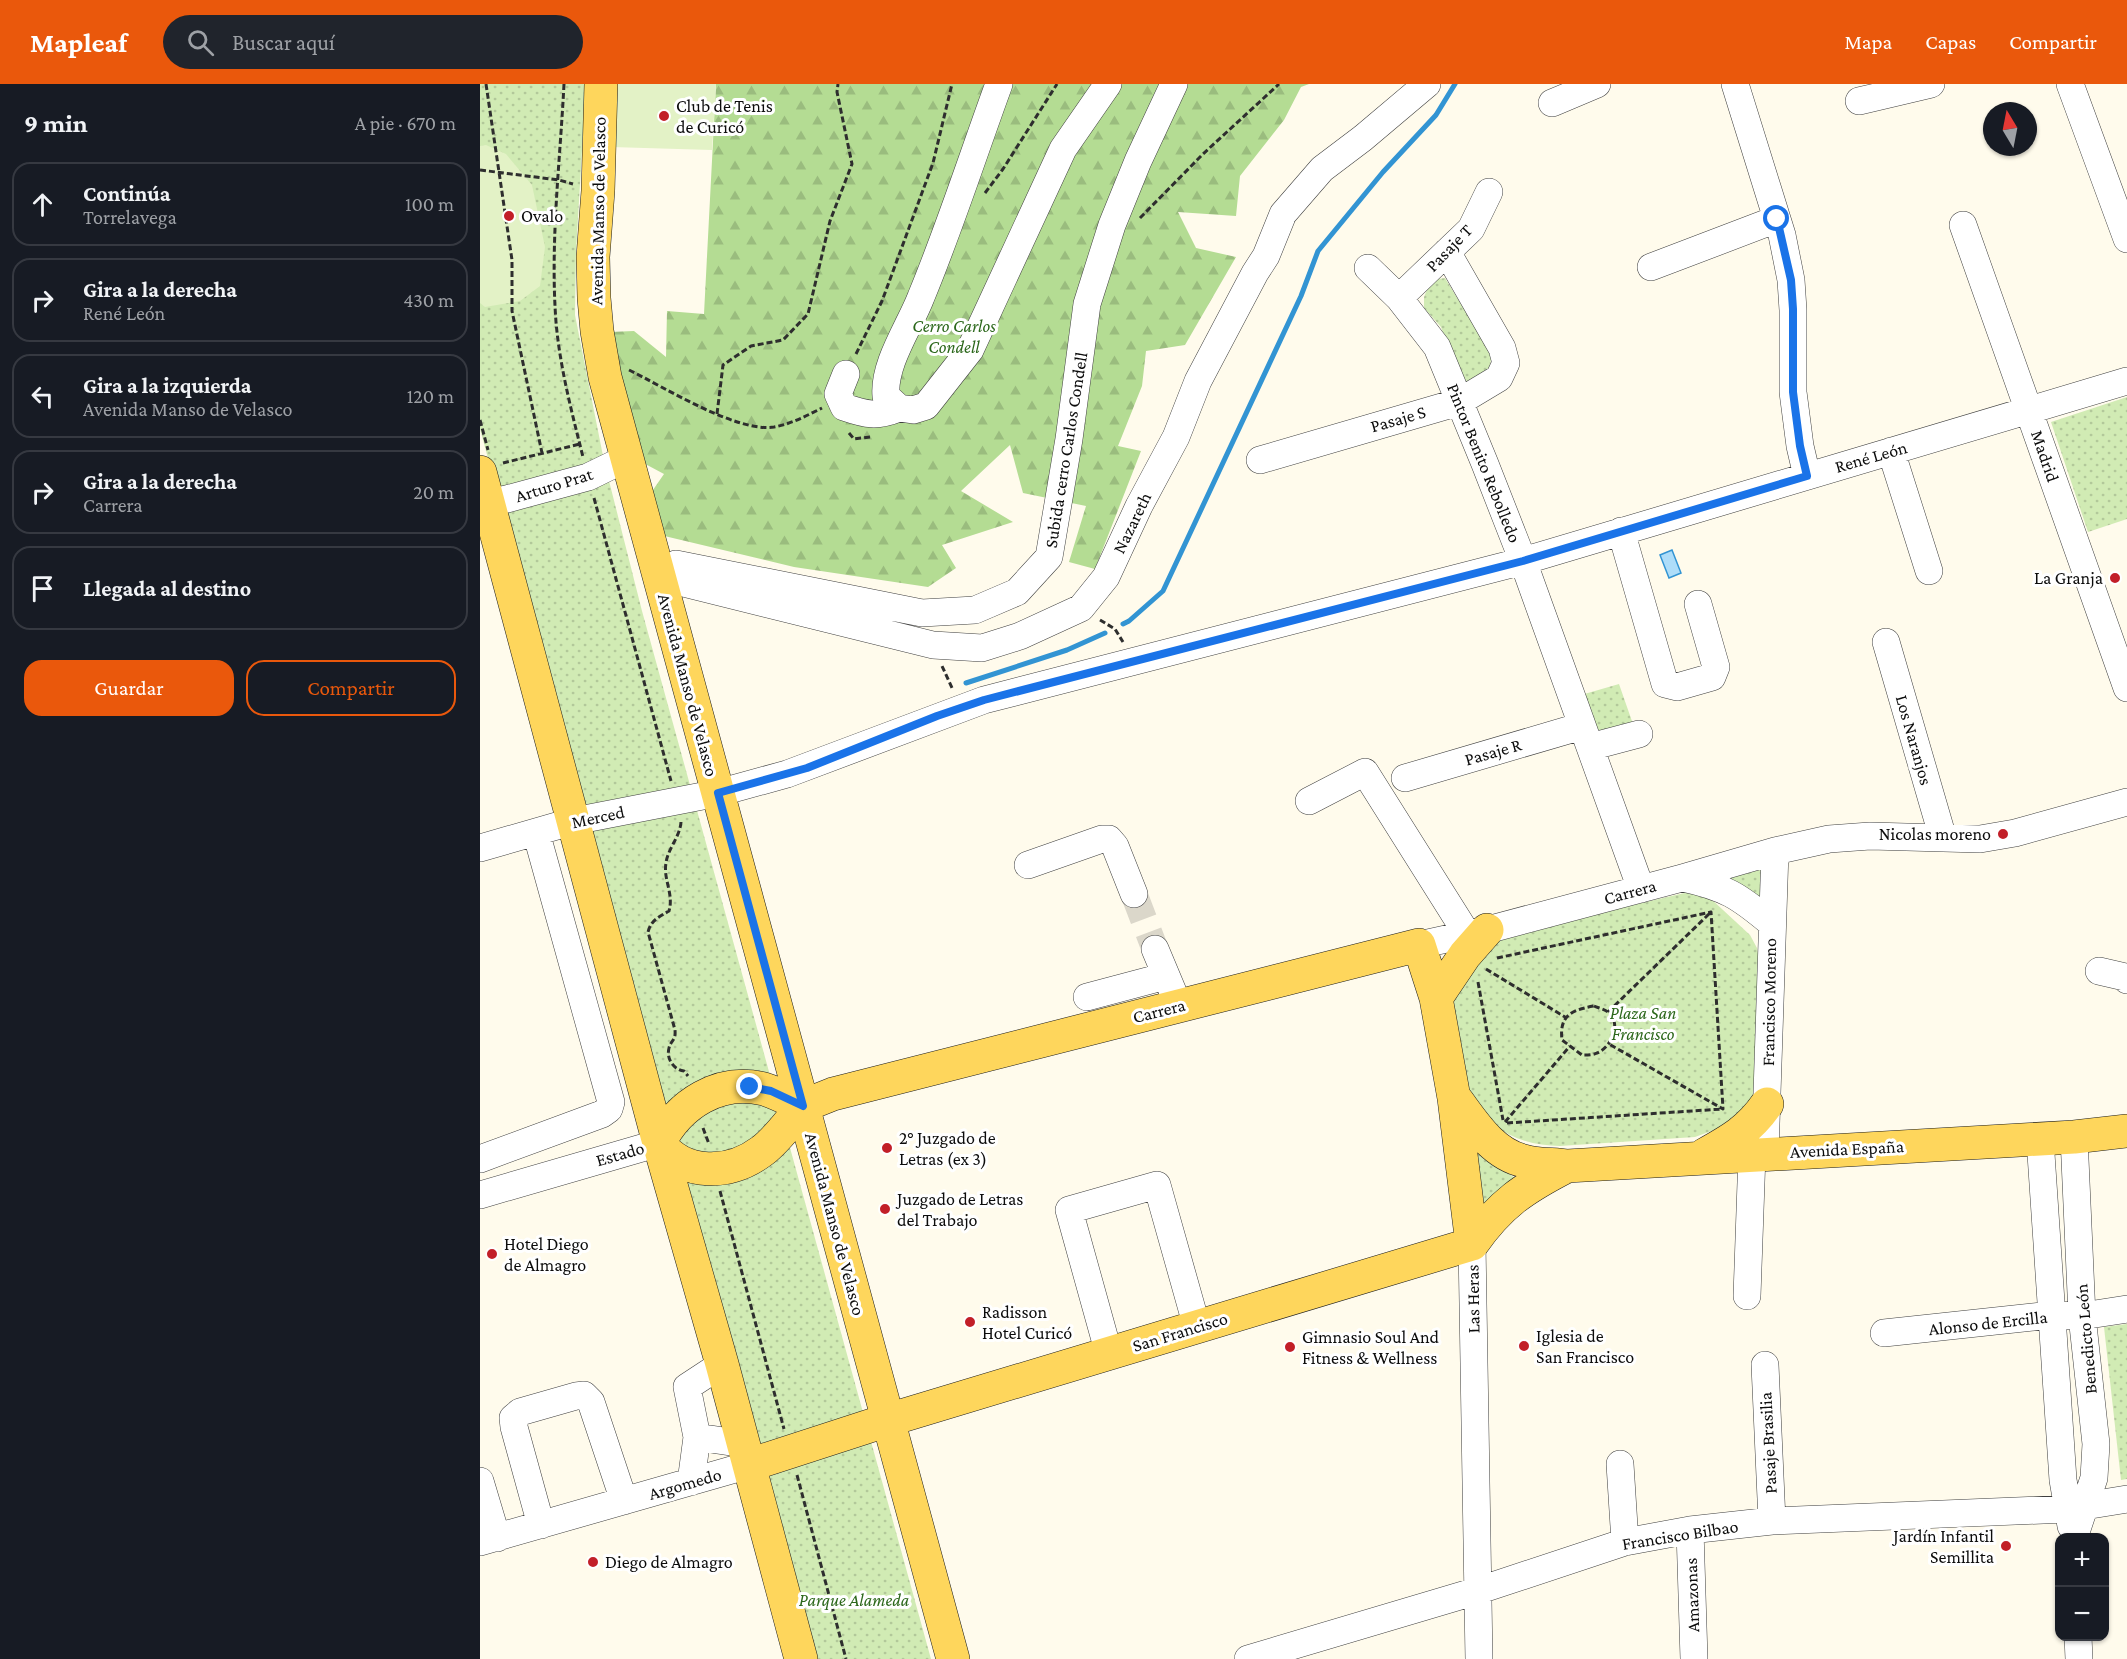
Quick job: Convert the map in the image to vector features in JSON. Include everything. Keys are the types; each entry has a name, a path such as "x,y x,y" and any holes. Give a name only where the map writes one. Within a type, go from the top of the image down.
{"main road":[{"name":"Avenida Manso de Velasco","path":"601,84 598,191 593,257 594,298 601,357 953,1659"},
{"path":"488,484 659,1143 722,1364 801,1659"},
{"name":"Carrera","path":"803,1106 833,1094 1419,945"},
{"name":"Las Heras","path":"1419,945 1436,998 1454,1098 1472,1244"},
{"path":"1436,998 1478,948"},
{"path":"659,1143 673,1120 723,1089 750,1087 771,1091 803,1106"},
{"path":"1454,1098 1488,1142 1523,1161 1567,1166 1700,1157 1746,1137 1751,1125 1767,1104"},
{"name":"Estado","path":"659,1143 681,1164 704,1169 714,1162 739,1164 763,1151 803,1106"},
{"name":"Avenida España","path":"1746,1137 2040,1139 2127,1131"},
{"path":"1472,1244 1488,1221 1508,1201 1535,1182 1567,1166"},
{"name":"San Francisco","path":"888,1420 1472,1244"},
{"name":"Argomedo","path":"747,1455 790,1452 888,1420"}],"street":[{"path":"899,408 886,396 885,385 891,363 921,299 999,84"},
{"path":"846,374 838,394 844,407 864,414 883,414 899,408 913,410 926,406 970,350 1062,149 1108,84"},
{"name":"Subida cerro Carlos Condell","path":"657,568 922,613 975,610 1017,592 1049,556 1070,439 1087,304 1112,225 1138,161 1174,84"},
{"name":"Nazareth","path":"657,568 933,645 982,648 1020,636 1081,608 1106,577 1139,506 1176,437 1198,381 1266,256 1283,214 1322,169 1427,84"},
{"path":"1552,103 1597,84"},
{"path":"1735,84 1777,219 1791,280 1793,392 1800,446 1807,476"},
{"path":"1859,101 1931,84"},
{"path":"2070,84 2127,239"},
{"name":"Pasaje T","path":"1399,298 1471,229 1489,192"},
{"path":"1651,267 1777,219"},
{"name":"Madrid","path":"1963,225 2127,688"},
{"name":"Pasaje S","path":"1260,460 1459,402 1499,378 1506,363 1502,348 1447,252"},
{"name":"Pintor Benito Rebolledo","path":"1368,268 1399,298 1437,347 1523,561 1641,889"},
{"name":"René León","path":"718,793 807,768 960,707 1523,561 2127,381"},
{"path":"1891,452 1929,571"},
{"name":"Arturo Prat","path":"488,484 503,500 588,477 627,458"},
{"path":"1621,531 1665,684 1677,687 1712,677 1716,666 1698,604"},
{"name":"Los Naranjos","path":"1886,642 1942,838"},
{"path":"1586,736 1639,734"},
{"name":"Pasaje R","path":"1404,778 1586,736"},
{"path":"1309,801 1365,772 1478,948"},
{"name":"Merced","path":"480,848 574,821 718,793"},
{"name":"Carrera","path":"1419,945 1478,948 1641,889 1829,838 1851,836 1980,839 2004,835 2127,802"},
{"path":"480,1159 602,1114 609,1109 611,1102 536,832"},
{"path":"1028,865 1102,839 1109,839 1115,846 1134,894"},
{"name":"Francisco Moreno","path":"1767,1104 1775,851"},
{"name":"Carrera","path":"1682,878 1711,884 1729,892 1748,903 1771,923"},
{"path":"1155,949 1178,1006"},
{"path":"2099,971 2125,977 2127,980"},
{"path":"1087,997 1166,976"},
{"path":"741,1098 764,1100 779,1106 782,1110 782,1117 771,1129 752,1144 714,1162 672,1148 675,1140 672,1128 698,1103 741,1098"},
{"path":"1746,1137 1748,1296"},
{"name":"Benedicto León","path":"2074,1137 2082,1316 2096,1444 2094,1478 2076,1508"},
{"name":"Benedicto León","path":"2040,1139 2050,1315 2076,1508 2074,1533"},
{"name":"Estado","path":"480,1195 659,1143"},
{"path":"1109,1354 1069,1210 1157,1185 1197,1327"},
{"name":"Las Heras","path":"1472,1244 1479,1659"},
{"name":"Alonso de Ercilla","path":"1884,1333 2050,1315 2082,1316 2127,1309"},
{"path":"691,1482 697,1437 687,1387 722,1364"},
{"name":"Pasaje Brasilia","path":"1765,1365 1772,1521"},
{"path":"541,1525 514,1427 513,1418 520,1412 584,1395 591,1402 624,1501"},
{"path":"697,1437 747,1455"},
{"name":"Argomedo","path":"488,1540 691,1482 747,1455"},
{"path":"1620,1464 1625,1542"},
{"path":"480,1481 488,1540"},
{"name":"Francisco Bilbao","path":"1248,1659 1479,1590 1625,1542 1690,1530 1772,1521 2076,1508 2127,1499"},
{"name":"Amazonas","path":"1690,1530 1694,1659"},
{"path":"2078,1641 2079,1659"}],"path":[{"path":"486,84 512,260 512,311 542,453"},
{"path":"564,84 553,268 561,361 588,477 681,816 680,831 665,867 671,905 669,911 650,925 648,932 675,1029 675,1037 668,1051 669,1059 673,1067 687,1074 698,1103 846,1659"},
{"path":"717,414 723,365 751,346 783,340 808,314 830,221 852,164 837,92 838,84"},
{"path":"846,374 882,301 933,163 952,84"},
{"path":"984,193 1003,169 1057,84"},
{"path":"1140,218 1203,154 1279,84"},
{"path":"480,170 559,180 598,191"},
{"path":"601,357 731,421 752,427 773,427 793,422 831,404"},
{"path":"488,484 542,453 580,444"},
{"path":"1081,608 1114,629 1134,661"},
{"path":"933,645 960,707"},
{"path":"1478,948 1711,912"},
{"path":"1608,1012 1711,912"},
{"path":"1711,912 1746,1137"},
{"path":"1478,948 1566,1017"},
{"path":"1478,948 1504,1124"},
{"path":"1594,1006 1608,1012 1613,1018 1615,1032 1609,1044 1597,1053 1582,1055 1562,1040 1561,1029 1566,1017 1577,1009 1594,1006"},
{"path":"1609,1044 1746,1137"},
{"path":"1504,1124 1570,1046"},
{"path":"1504,1124 1746,1137"}],"green space":[{"name":"Parque Alameda","path":"480,84 586,84 576,251 575,315 604,461 642,611 931,1659 810,1659 673,1133 480,429"},
{"name":"Club de Tenis de Curicó","path":"615,84 716,84 712,150 611,147"},
{"name":"Cerro Carlos Condell","path":"716,84 1309,84 1301,87 1284,120 1240,176 1236,216 1178,212 1196,248 1236,257 1185,345 1146,351 1142,386 1118,446 1141,451 1095,569 1069,562 1086,506 1023,493 1010,445 961,491 1013,522 942,545 956,568 928,587 794,567 656,534 646,500 664,474 634,458 610,332 634,331 666,357 667,311 704,314"},
{"name":"Ovalo","path":"486,145 506,154 532,185 545,247 540,286 520,301 485,307 480,303 480,146"},
{"path":"1445,278 1492,355 1489,369 1468,382 1458,374 1441,327 1424,308 1424,297 1431,280"},
{"path":"2127,397 2127,519 2088,532 2051,422"},
{"path":"1619,684 1634,727 1594,738 1581,695"},
{"path":"1764,869 1765,911 1722,879"},
{"name":"Plaza San Francisco","path":"1689,892 1709,897 1750,935 1757,948 1760,965 1761,1073 1751,1104 1717,1129 1695,1137 1560,1146 1520,1139 1486,1119 1470,1097 1450,995 1493,942 1508,934"},
{"path":"1470,1141 1496,1165 1515,1178 1478,1217"},
{"path":"2127,1324 2127,1479 2121,1480 2104,1327"}],"water":[{"path":"1672,550 1681,573 1669,578 1660,555"}],"waterway":[{"path":"1123,624 1163,591 1301,296 1318,251 1383,172 1436,115 1455,84"},
{"path":"966,683 1067,650 1105,633"}],"tunnel":[{"path":"1134,894 1155,949"}],"place":[{"name":"Club de Tenis de Curicó","path":"664,116"},
{"name":"Ovalo","path":"509,216"},
{"name":"La Granja","path":"2115,578"},
{"name":"Nicolas moreno","path":"2003,834"},
{"name":"2° Juzgado de Letras (ex 3)","path":"887,1148"},
{"name":"Juzgado de Letras del Trabajo","path":"885,1209"},
{"name":"Hotel Diego de Almagro","path":"492,1254"},
{"name":"Radisson Hotel Curicó","path":"970,1322"},
{"name":"Iglesia de San Francisco","path":"1524,1346"},
{"name":"Gimnasio Soul And Fitness & Wellness","path":"1290,1347"},
{"name":"Jardín Infantil Semillita","path":"2006,1546"},
{"name":"Diego de Almagro","path":"593,1562"}],"route":[{"path":"750,1087 771,1091 803,1106 718,793 807,768 960,707 984,700 1523,561 1807,476 1800,446 1793,392 1791,280 1777,219"}]}
